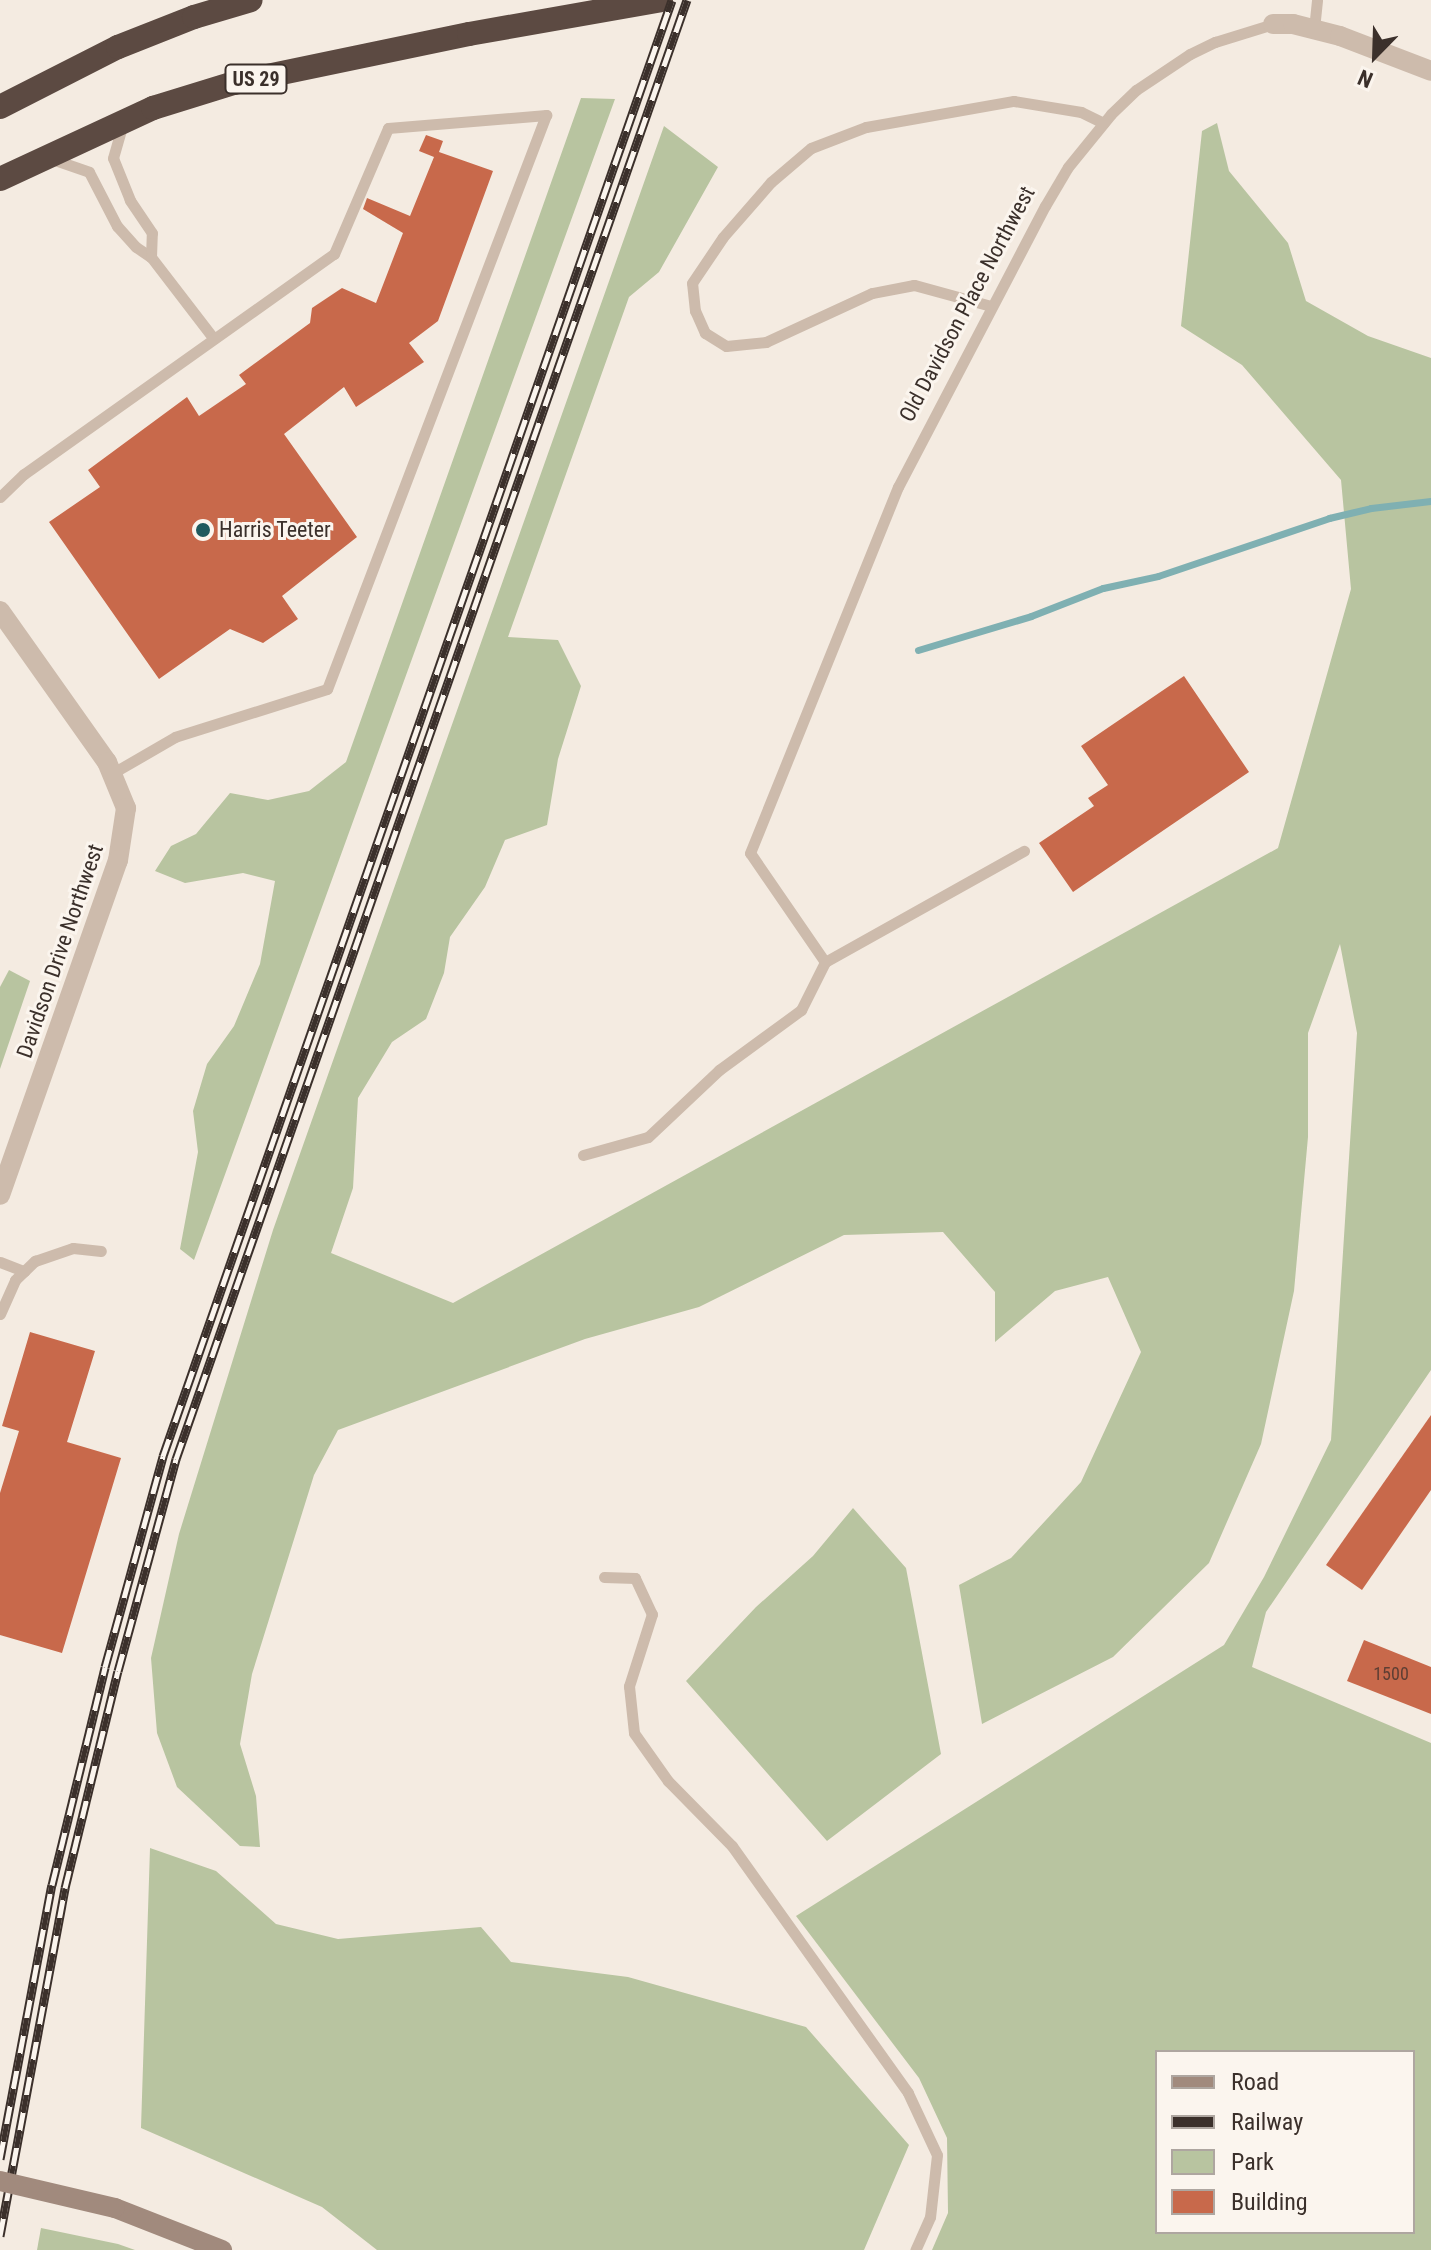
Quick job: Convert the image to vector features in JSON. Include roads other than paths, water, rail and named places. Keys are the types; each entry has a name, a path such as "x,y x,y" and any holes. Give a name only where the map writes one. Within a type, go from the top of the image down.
{"highway":[{"path":"0,107 118,47 194,17 251,0"},
{"name":"US 29","path":"0,179 124,120 234,83 661,0"}],"main road":[{"path":"0,2181 115,2208 222,2250"}],"street":[{"name":"Old Davidson Place Northwest","path":"1273,24 1314,29 1431,71"},
{"name":"Davidson Drive Northwest","path":"0,611 113,773 126,808 118,860 0,1195"}],"lane":[{"path":"1314,29 1317,0"},
{"name":"Old Davidson Place Northwest","path":"825,962 750,853 898,487 1060,180 1104,123 1136,90 1190,54 1215,42 1273,24"},
{"path":"991,306 914,285 872,293 766,342 726,346 705,333 695,311 692,283 723,237 771,182 811,148 866,127 1014,101 1081,112 1104,123"},
{"path":"0,497 24,474 334,254 388,128 546,115 327,689 175,737 113,773"},
{"path":"124,120 113,158 130,200 152,233 151,257"},
{"path":"44,156 89,172 117,226 136,247 151,257 214,339"},
{"path":"583,1155 648,1137 719,1070 801,1010 825,962 1024,851"},
{"path":"0,1314 15,1280 35,1261 73,1248 101,1251"},
{"path":"0,1262 24,1271"},
{"path":"604,1577 635,1578 652,1614 629,1686 634,1733 668,1781 732,1846 908,2093 937,2155 930,2217 915,2250"}],"waterway":[{"path":"918,650 1031,616 1103,588 1158,576 1329,518 1371,508 1431,501"}],"railway":[{"path":"0,2159 52,1885 105,1667 163,1456 672,0"},
{"path":"0,2236 65,1888 118,1671 176,1459 687,0"}],"place":[{"name":"Harris Teeter","path":"203,530"}]}
